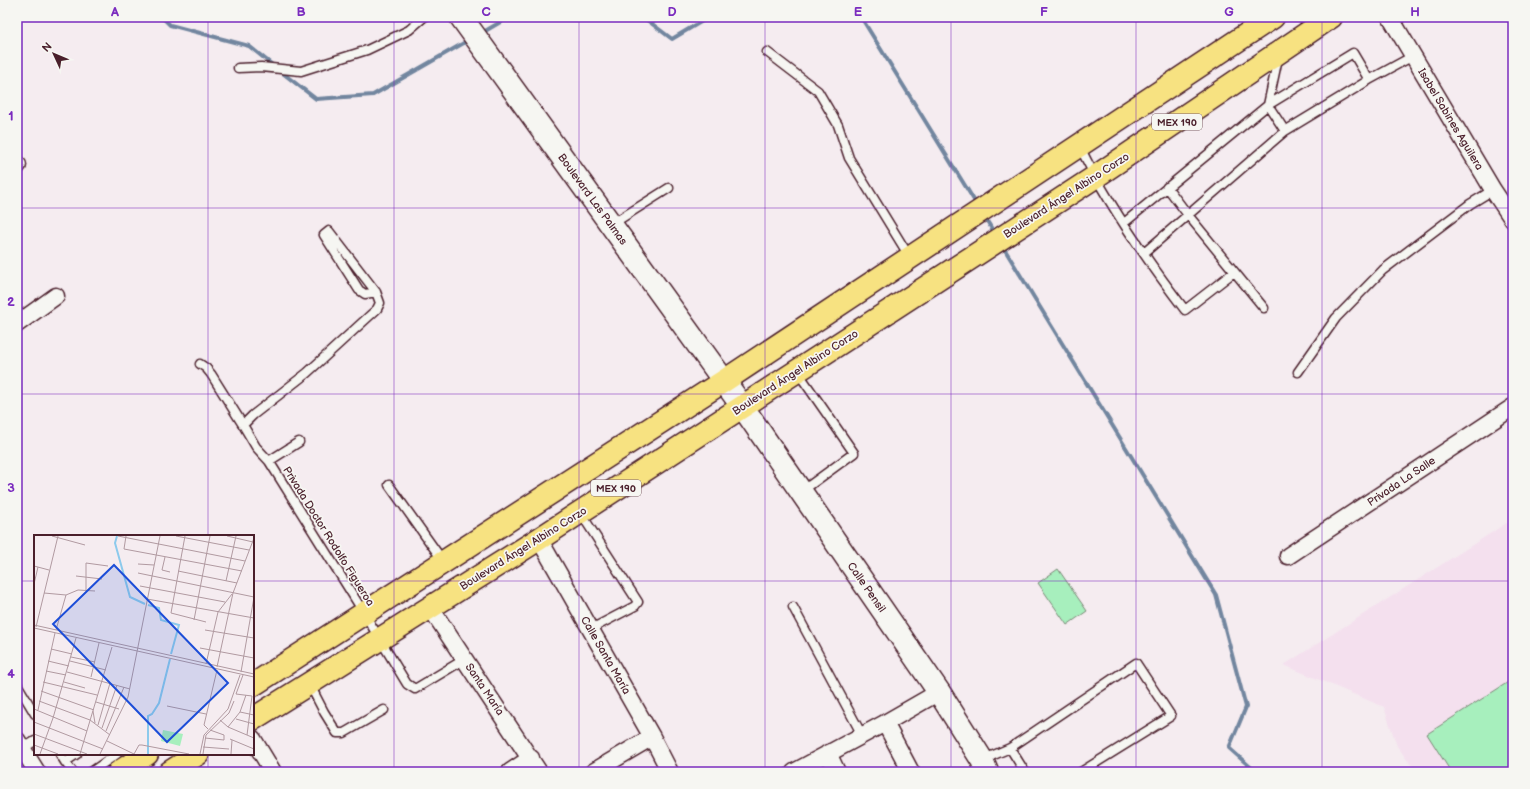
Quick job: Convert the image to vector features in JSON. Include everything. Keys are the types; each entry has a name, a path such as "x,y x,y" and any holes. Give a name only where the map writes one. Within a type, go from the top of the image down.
{"main road":[{"name":"Boulevard Ángel Albino Corzo","path":"254,718 539,539 977,254 1095,177 1331,17"},
{"name":"Boulevard Las Palmas","path":"462,19 742,406"},
{"name":"MEX 190","path":"254,684 724,381 1267,19"},
{"name":"Calle Pensil","path":"742,406 939,692 984,766"},
{"path":"119,772 145,755"},
{"path":"170,772 196,755"}],"street":[{"name":"Isabel Sabines Aguilera","path":"1390,17 1493,190 1513,220"},
{"path":"17,324 56,296"},
{"name":"Privada La Salle","path":"1288,556 1513,407"},
{"name":"Calle Santa María","path":"539,539 652,737 670,772"},
{"name":"Santa María","path":"430,607 539,772"},
{"path":"794,772 939,692"},
{"path":"885,723 911,772"},
{"path":"593,772 652,737"},
{"path":"254,741 273,772"},
{"path":"25,743 36,772"},
{"path":"828,753 837,772"},
{"path":"510,772 531,758"}],"lane":[{"path":"238,68 261,67 301,71 367,50 409,30 424,17"},
{"path":"767,52 818,91 838,125 849,158 910,257"},
{"path":"1279,53 1268,105 1285,132"},
{"path":"1124,223 1268,105 1353,53 1369,80"},
{"path":"1144,253 1285,132 1369,80 1413,56"},
{"path":"1079,145 1095,177 1124,223 1184,310 1234,272"},
{"path":"1168,187 1188,215 1264,308"},
{"path":"611,225 669,188"},
{"path":"1298,372 1336,318 1383,270 1470,204 1493,190"},
{"path":"244,425 253,415 307,373 377,310 380,303 376,292 329,231 324,235 358,290 365,294 376,292"},
{"name":"Privada Doctor Rodolfo Figueroa","path":"200,364 211,374 244,425 256,447 269,461 407,684 416,689 465,659"},
{"path":"796,371 854,453 801,491"},
{"path":"269,461 299,442"},
{"path":"389,485 444,562"},
{"path":"580,512 638,602 636,606 591,629"},
{"path":"793,607 862,735"},
{"path":"984,766 1136,663 1171,716 1082,772"},
{"path":"17,684 34,712"},
{"path":"310,684 324,712 337,733 344,733 384,710"},
{"path":"1010,748 1025,772"},
{"path":"61,755 73,772"},
{"path":"65,762 76,755"},
{"path":"91,772 116,755"}],"shaded area":[{"path":"1513,519 1513,772 1416,772 1397,746 1384,707 1284,665"}],"green space":[{"path":"1058,569 1087,611 1067,625 1038,583"},
{"path":"1513,679 1513,772 1451,772 1427,734"}],"waterway":[{"path":"162,17 170,25 249,46 275,67"},
{"path":"480,34 509,17"},
{"path":"643,17 672,39 709,17"},
{"path":"861,17 977,205"},
{"path":"280,71 316,99 373,95 469,40"},
{"path":"984,216 995,234"},
{"path":"1002,245 1216,595 1246,707 1229,748 1256,772"}]}
